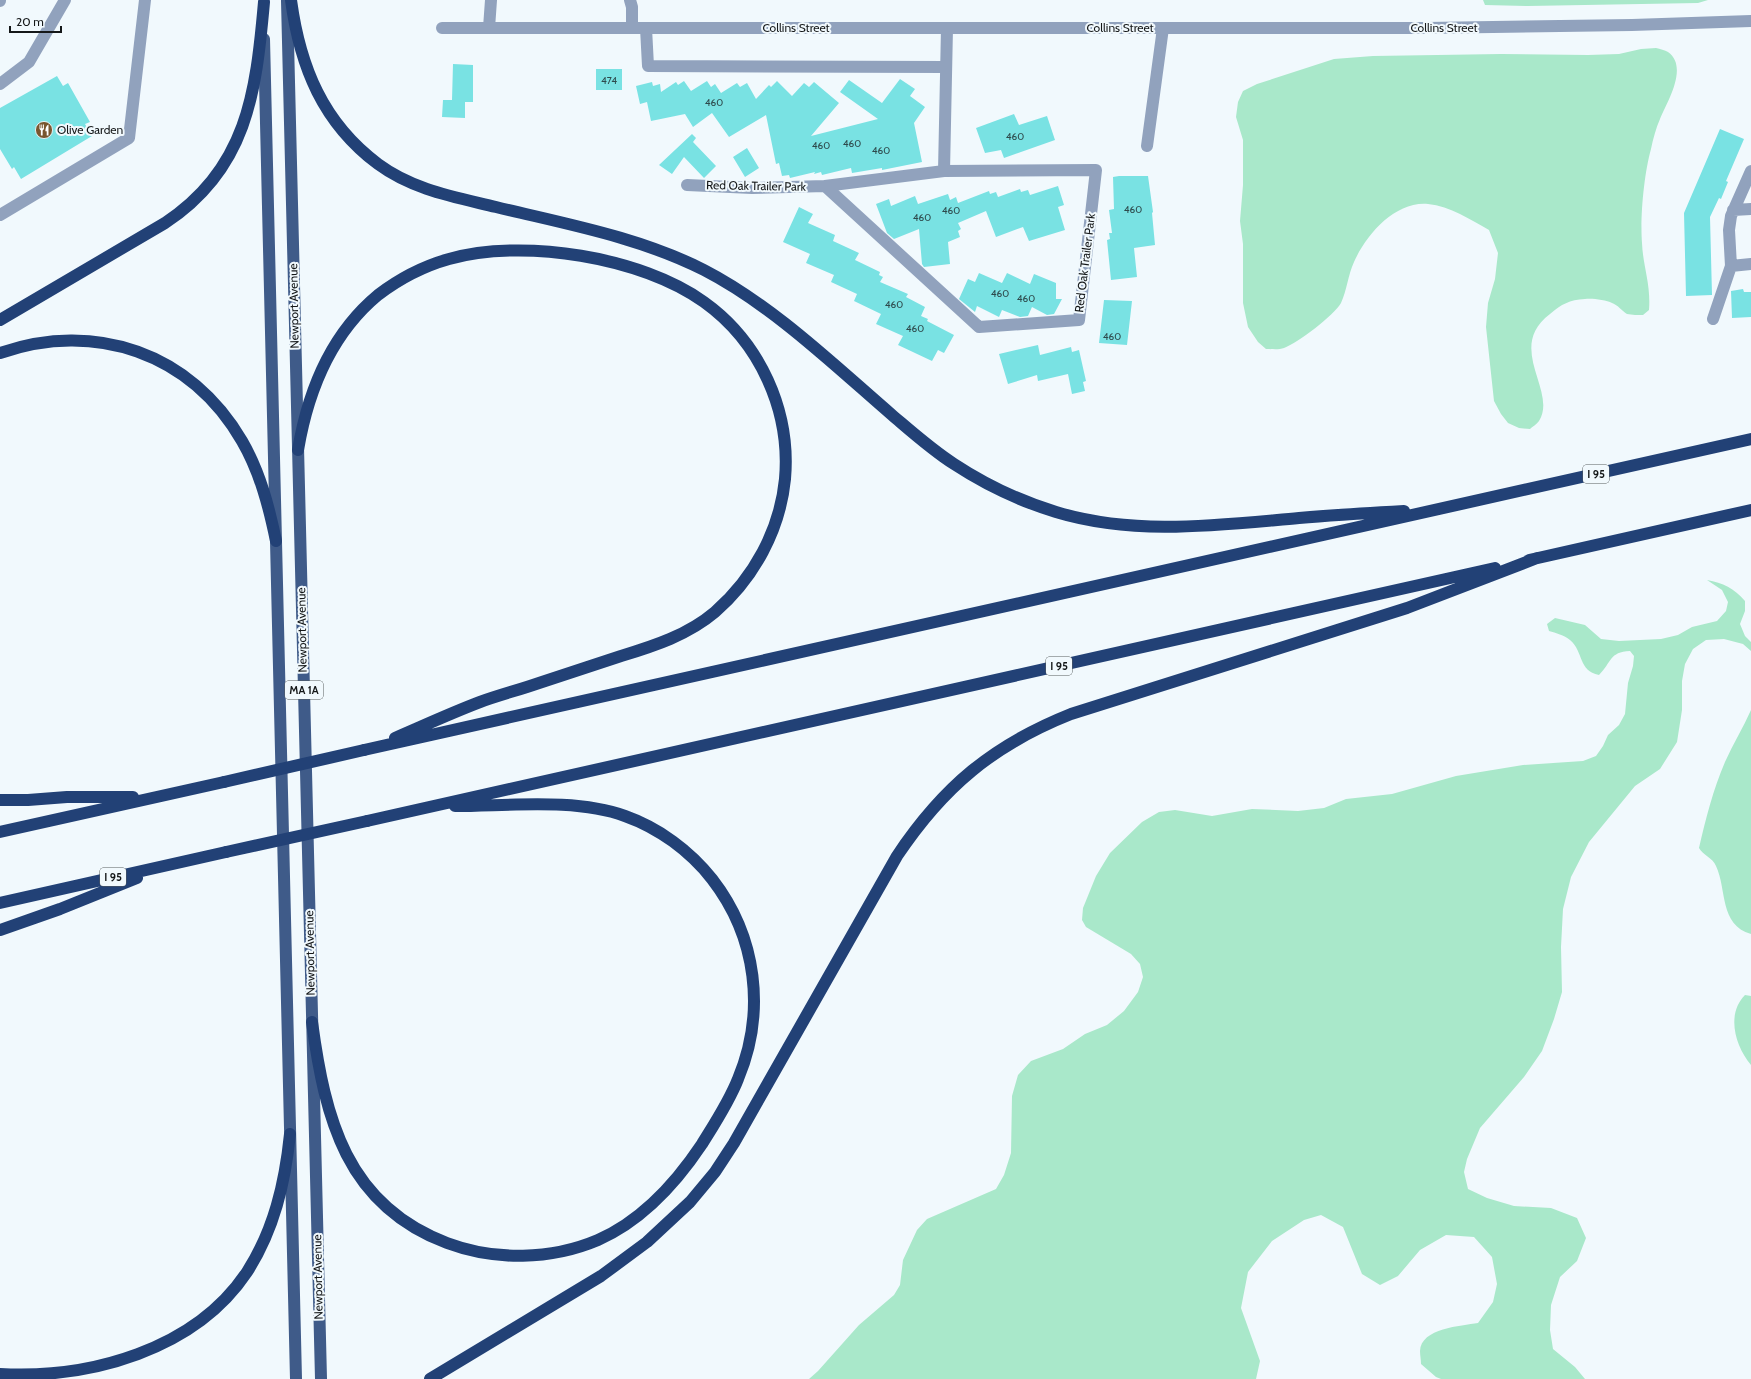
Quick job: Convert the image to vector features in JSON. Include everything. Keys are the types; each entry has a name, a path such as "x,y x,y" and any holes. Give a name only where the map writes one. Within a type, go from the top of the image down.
{"highway":[{"path":"291,0 303,56 320,100 342,131 379,165 405,180 434,192 626,239 666,252 703,269 737,289 776,317 938,453 969,474 1012,496 1042,508 1074,517 1119,524 1172,527 1442,509"},
{"path":"0,320 160,226 188,206 207,188 230,155 244,126 256,69 264,1"},
{"path":"298,450 306,410 319,374 340,338 364,307 390,287 425,268 450,259 496,252 544,252 593,258 638,270 684,289 717,312 747,345 763,370 779,410 784,438 786,468 782,498 775,525 764,550 750,573 734,594 714,612 694,628 662,643 480,702 364,750"},
{"path":"0,353 26,345 47,341 68,340 98,342 143,353 157,359 182,375 205,393 216,405 242,442 261,484 276,541"},
{"name":"I 95","path":"0,832 1751,439"},
{"name":"I 95","path":"0,902 430,807 1751,510"},
{"path":"430,1379 616,1266 662,1230 690,1202 715,1172 734,1143 897,856 922,819 936,803 952,787 983,762 1023,736 1071,714 1407,608 1537,558"},
{"path":"0,800 34,800 67,797 156,797"},
{"path":"312,1022 323,1092 331,1119 346,1155 364,1184 387,1208 413,1227 445,1242 478,1252 513,1256 543,1254 586,1244 614,1231 642,1212 678,1175 699,1148 724,1107 738,1079 751,1036 755,1006 754,975 744,937 734,913 719,888 699,864 676,844 652,828 625,816 597,808 560,805 430,807"},
{"path":"0,930 60,909 169,865"},
{"path":"0,1374 56,1374 85,1370 114,1362 149,1350 180,1334 217,1307 228,1296 247,1271 269,1229 283,1183 290,1134"}],"main road":[{"name":"Newport Avenue","path":"287,0 320,1379"},
{"name":"Newport Avenue","path":"264,1 296,1379"}],"street":[{"path":"0,84 29,62 65,0"},
{"path":"0,215 129,138 145,0"},
{"path":"489,28 491,0"},
{"path":"630,0 632,8 632,28"},
{"name":"Collins Street","path":"442,28 1504,28 1751,21"},
{"path":"646,28 648,66 946,67"},
{"path":"944,171 947,28"},
{"path":"1147,146 1163,28"},
{"name":"Red Oak Trailer Park","path":"687,185 752,188 824,186 944,171 1096,170 1078,320 979,327 824,186"},
{"path":"1713,319 1731,266 1729,222 1751,171"},
{"path":"1733,210 1751,209"},
{"path":"1731,266 1751,264"}],"green space":[{"path":"1483,0 1708,0 1698,3 1528,6 1485,5"},
{"path":"1656,48 1668,52 1674,58 1677,66 1677,75 1655,134 1649,159 1642,208 1643,252 1649,292 1649,310 1643,315 1633,315 1627,314 1616,305 1609,302 1588,299 1574,300 1558,308 1537,327 1532,341 1532,355 1542,396 1543,409 1539,421 1530,429 1519,428 1508,423 1494,401 1486,327 1488,303 1495,279 1498,253 1489,230 1460,214 1436,205 1416,205 1404,208 1393,214 1374,231 1359,252 1352,267 1341,303 1324,321 1306,335 1284,348 1278,349 1266,349 1258,342 1248,327 1243,303 1243,244 1240,221 1243,185 1243,140 1236,117 1238,102 1243,91 1257,84 1334,59 1373,56 1619,54 1641,49"},
{"path":"1707,580 1728,587 1745,601 1745,611 1740,624 1745,636 1751,642 1751,651 1743,644 1724,639 1706,640 1693,649 1685,664 1682,681 1682,710 1677,742 1660,769 1635,786 1589,842 1571,877 1563,909 1561,947 1562,992 1542,1051 1524,1077 1480,1128 1467,1159 1464,1172 1468,1189 1487,1198 1514,1206 1551,1208 1577,1218 1586,1238 1577,1261 1560,1277 1551,1305 1550,1330 1553,1349 1575,1367 1585,1379 1441,1379 1436,1377 1421,1364 1420,1351 1422,1343 1427,1337 1434,1333 1452,1327 1478,1323 1493,1302 1497,1284 1492,1257 1474,1237 1446,1235 1420,1250 1398,1276 1380,1285 1362,1274 1343,1227 1321,1215 1304,1220 1272,1241 1248,1272 1241,1308 1260,1361 1256,1379 809,1379 859,1325 894,1295 900,1285 903,1260 917,1230 927,1219 996,1189 1004,1175 1011,1153 1012,1096 1018,1075 1031,1061 1063,1049 1085,1034 1107,1025 1124,1011 1138,992 1143,977 1140,964 1131,954 1086,927 1082,920 1083,908 1096,876 1110,853 1142,822 1159,812 1175,810 1212,816 1252,809 1298,811 1324,808 1346,799 1392,794 1456,776 1523,765 1583,761 1596,756 1608,735 1619,725 1625,714 1628,683 1634,656 1630,651 1618,653 1612,658 1599,675 1592,673 1584,665 1577,650 1570,640 1563,635 1549,631 1547,624 1555,618 1585,625 1601,639 1619,641 1661,639 1678,635 1692,627 1717,621 1726,611 1728,602 1722,590"},
{"path":"1751,710 1751,934 1741,929 1734,923 1729,915 1715,863 1699,848 1717,783 1728,755"},
{"path":"1745,995 1751,996 1751,1065 1745,1057 1737,1040 1734,1020 1739,1003"}],"building":[{"path":"453,64 473,65 473,102 465,102 465,118 442,117 443,100 452,100"},
{"path":"596,69 622,69 622,90 596,90"},
{"name":"Olive Garden","path":"57,76 63,86 68,83 90,122 85,124 92,136 21,179 14,167 12,169 0,149 0,108"},
{"path":"900,79 915,89 910,96 925,107 914,123 922,162 882,170 882,168 852,173 851,168 822,175 821,172 814,174 815,172 790,178 789,175 782,176 779,163 776,164 766,115 729,137 712,113 693,127 685,114 651,121 647,102 640,104 636,86 652,82 653,86 660,84 661,92 676,82 678,85 684,81 691,91 707,81 711,87 715,84 721,93 737,83 740,87 747,83 756,99 769,85 771,87 777,81 792,96 804,83 809,87 814,82 839,103 811,136 878,119 840,92 849,80 882,103"},
{"path":"1014,114 1019,125 1047,116 1055,140 1004,158 1001,150 985,153 976,128"},
{"path":"1720,129 1744,139 1726,181 1728,182 1721,199 1719,198 1710,217 1712,295 1686,296 1684,213"},
{"path":"692,134 696,138 693,142 716,166 704,178 684,157 672,174 659,165"},
{"path":"747,148 759,168 745,177 733,157"},
{"path":"1148,176 1153,212 1155,245 1134,248 1137,277 1111,280 1107,240 1110,239 1109,233 1112,233 1109,210 1114,209 1113,177"},
{"path":"1058,186 1064,205 1058,207 1065,230 1029,241 1023,227 996,237 986,211 958,223 961,229 958,231 960,237 948,242 950,264 924,267 922,264 919,229 894,239 887,233 876,204 889,199 891,206 915,196 918,204 948,194 950,200 956,197 958,203 989,191 990,194 996,192 998,197 1020,189 1021,192 1028,190 1030,195"},
{"path":"799,207 813,214 808,223 835,235 833,241 859,253 855,260 880,272 879,275 883,277 880,282 908,294 906,297 925,307 921,316 928,319 927,321 954,335 944,353 938,350 932,361 898,345 903,336 876,324 881,314 854,301 857,294 831,282 834,275 806,263 810,254 783,242"},
{"path":"979,273 1002,283 1007,273 1030,284 1034,274 1056,283 1056,299 1062,299 1054,314 1047,315 1032,307 1028,316 1020,317 1002,310 999,317 977,306 975,312 959,299 968,279 975,282"},
{"path":"1743,289 1744,292 1751,292 1751,317 1732,318 1731,291"},
{"path":"1104,300 1132,301 1127,345 1099,343"},
{"path":"1038,345 1040,355 1071,347 1072,352 1079,350 1086,381 1083,382 1085,391 1072,394 1068,374 1038,381 1037,375 1008,384 999,354"}],"place":[{"name":"Olive Garden","path":"44,130"}]}
